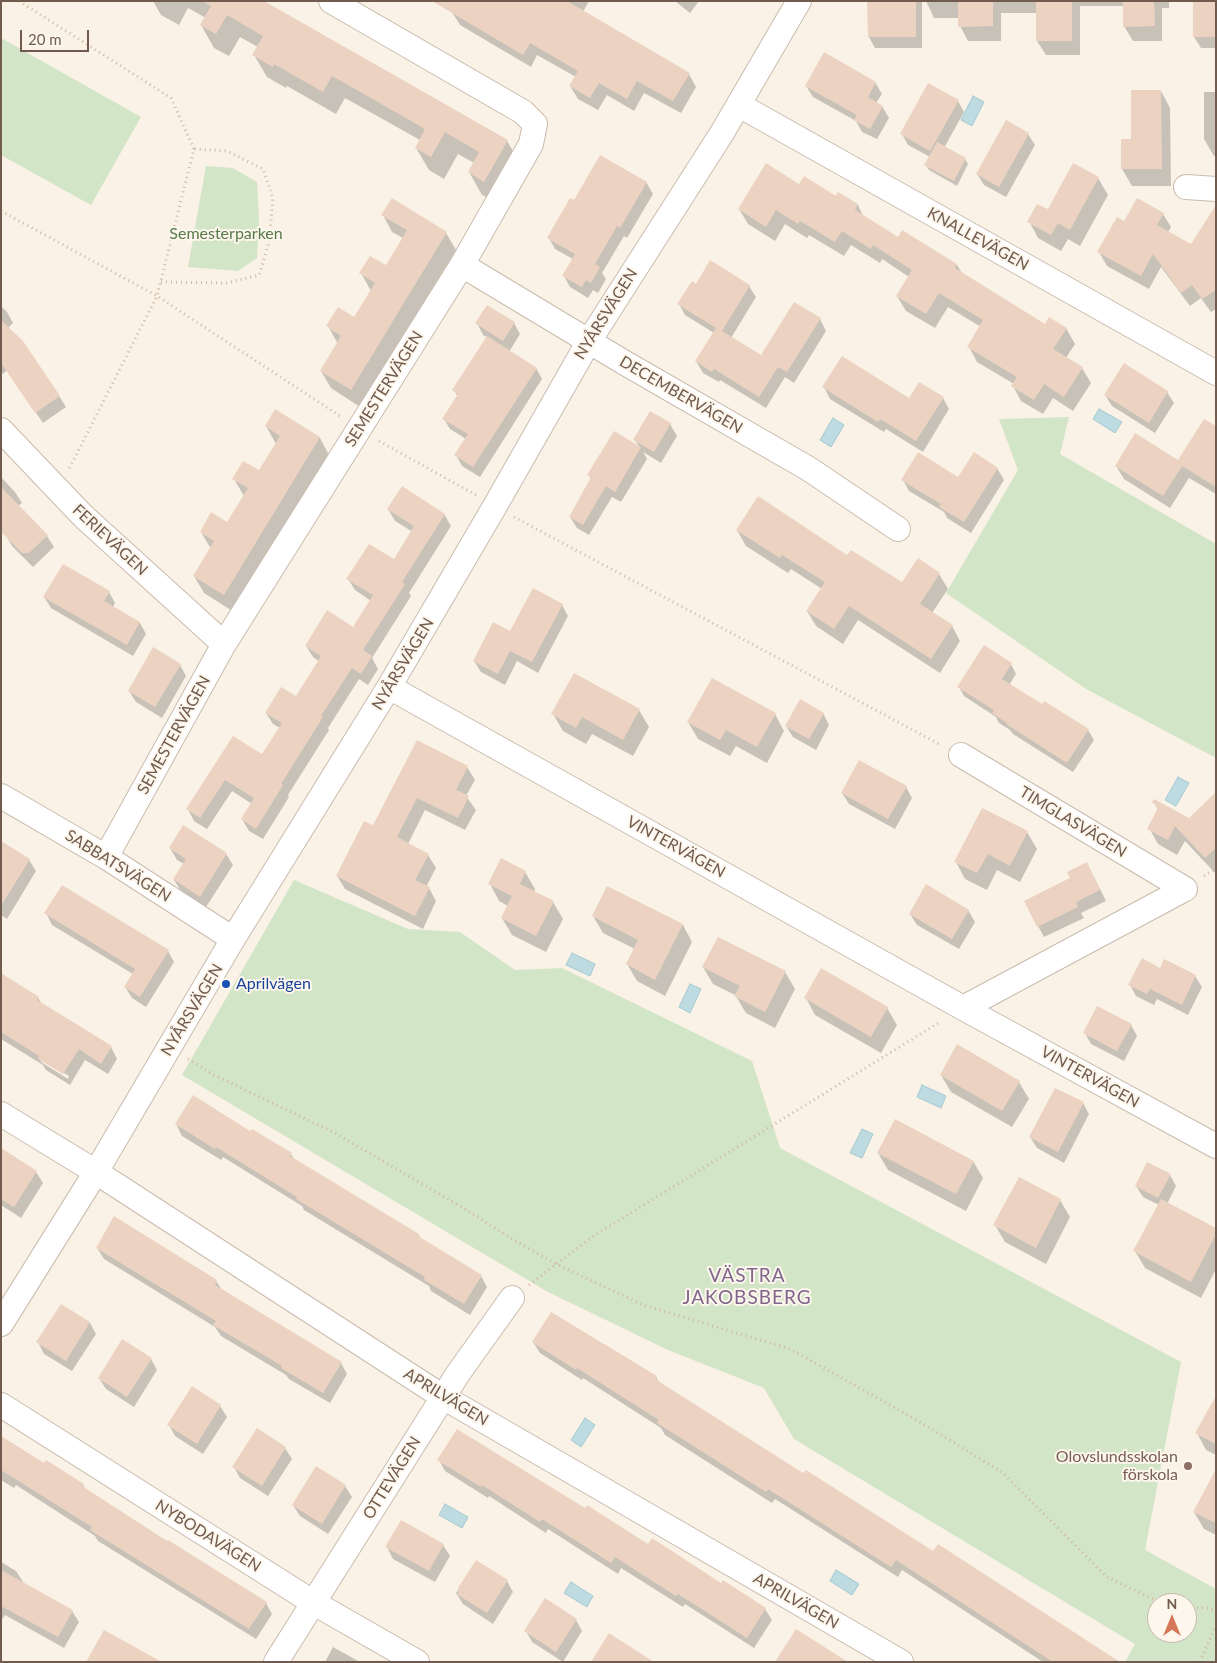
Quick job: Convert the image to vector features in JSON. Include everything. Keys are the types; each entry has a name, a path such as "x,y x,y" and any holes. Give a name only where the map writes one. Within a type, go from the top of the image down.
{"street":[{"name":"SEMESTERVÄGEN","path":"106,857 224,644 462,265 531,144 535,124 523,112 332,1"},
{"name":"NYÅRSVÄGEN","path":"1,1324 96,1172 234,939 390,687 589,340 739,105 799,1"},
{"name":"KNALLEVÄGEN","path":"739,105 1216,373"},
{"path":"1186,187 1216,189"},
{"name":"DECEMBERVÄGEN","path":"462,265 809,469 898,529"},
{"name":"FERIEVÄGEN","path":"1,430 57,490 112,543 224,644"},
{"name":"VINTERVÄGEN","path":"390,687 963,1008 1216,1146"},
{"name":"TIMGLASVÄGEN","path":"961,756 1185,889 963,1008"},
{"name":"SABBATSVÄGEN","path":"1,796 106,857 234,939"},
{"name":"APRILVÄGEN","path":"1,1114 96,1172 443,1397 901,1662"},
{"name":"OTTEVÄGEN","path":"276,1662 457,1375 512,1298"},
{"name":"NYBODAVÄGEN","path":"1,1405 314,1603 417,1662"}],"path":[{"path":"19,1 171,98 194,149 157,296 57,490"},
{"path":"161,282 227,283 259,275 269,243 273,198 263,169 227,151 194,149"},
{"path":"512,1298 595,1235 963,1008"},
{"path":"186,1058 214,1075 335,1133 556,1264 643,1305 790,1349 912,1418 1002,1472 1107,1577 1147,1596"},
{"path":"1197,1607 1216,1611"},
{"path":"1200,1662 1216,1625"}],"green space":[{"path":"1,38 141,117 91,205 1,155"},
{"name":"Semesterparken","path":"206,166 233,168 257,182 259,220 257,258 238,271 188,267"},
{"path":"1069,417 1060,454 1216,544 1216,758 1086,689 946,593 1018,470 999,419"},
{"path":"294,880 408,929 460,932 515,970 562,968 752,1061 780,1148 1181,1362 1145,1550 1216,1589 1216,1662 1125,1662 1135,1644 794,1439 764,1388 668,1350 548,1292 182,1075"}],"water":[{"path":"973,96 984,102 972,126 961,120"},
{"path":"1099,409 1122,422 1115,433 1093,419"},
{"path":"833,418 844,425 831,447 820,440"},
{"path":"1178,777 1189,783 1176,806 1165,800"},
{"path":"572,953 595,964 590,976 566,965"},
{"path":"690,984 701,989 690,1013 679,1007"},
{"path":"922,1085 946,1096 941,1108 917,1097"},
{"path":"862,1129 873,1134 862,1158 850,1153"},
{"path":"585,1418 595,1425 581,1447 571,1440"},
{"path":"445,1504 468,1517 462,1528 439,1515"},
{"path":"836,1570 859,1584 852,1595 830,1581"},
{"path":"571,1582 593,1596 587,1607 564,1593"}],"building":[{"path":"202,1 264,1 508,140 484,182 468,172 479,152 445,132 431,157 415,148 425,129 332,76 323,92 274,64 273,67 252,55 263,36 227,15 216,34 200,25 211,6"},
{"path":"432,1 567,1 690,73 673,101 637,81 627,99 599,83 590,98 569,86 578,71 530,43 523,55"},
{"path":"867,1 916,1 916,37 868,37"},
{"path":"958,1 993,1 993,26 958,27"},
{"path":"1036,1 1072,1 1072,41 1036,41"},
{"path":"1123,1 1154,1 1155,26 1123,27"},
{"path":"1193,1 1216,1 1216,37 1193,37"},
{"path":"824,52 876,82 868,97 883,106 870,129 854,120 857,115 805,86"},
{"path":"928,83 959,100 930,151 900,134"},
{"path":"1131,90 1161,90 1162,169 1121,169 1121,139 1131,139"},
{"path":"1006,120 1029,133 999,187 976,174"},
{"path":"937,142 966,158 954,181 924,165"},
{"path":"600,155 647,182 620,228 617,226 595,264 600,267 591,283 586,280 582,287 562,276 575,254 547,238 570,198 574,200"},
{"path":"766,163 799,184 804,176 836,196 838,192 858,204 855,210 898,237 902,230 957,264 955,268 1045,324 1049,317 1067,328 1053,349 1083,367 1064,397 1044,384 1034,400 1011,386 1017,377 967,347 983,320 939,293 926,314 896,296 912,270 873,245 871,249 842,231 835,242 800,221 798,224 776,210 766,227 738,209"},
{"path":"1073,163 1099,177 1070,230 1058,223 1051,235 1027,222 1037,204 1048,209"},
{"path":"392,198 447,232 351,390 320,371 341,336 326,326 338,307 354,317 375,283 359,273 370,256 386,265 407,230 381,215"},
{"path":"1137,198 1164,213 1157,225 1191,244 1216,205 1216,290 1202,299 1192,285 1181,293 1153,254 1141,276 1097,252 1117,217 1124,221"},
{"path":"710,260 750,285 722,331 761,355 794,302 821,318 787,372 778,367 759,397 714,369 712,372 695,361 716,328 677,304 692,281 696,284"},
{"path":"487,305 515,322 503,341 475,323"},
{"path":"1,320 23,341 60,396 35,413 1,363"},
{"path":"487,336 537,368 473,467 454,455 468,434 442,419 458,394 452,390"},
{"path":"842,356 909,398 919,382 944,397 916,441 880,419 878,422 822,387"},
{"path":"1124,363 1168,391 1149,423 1104,395"},
{"path":"275,409 320,437 224,595 193,576 214,541 200,532 211,512 227,522 248,488 232,479 243,461 259,470 280,436 265,426"},
{"path":"650,411 671,423 654,452 633,440"},
{"path":"1204,419 1216,426 1216,487 1182,466 1163,496 1115,466 1135,433 1178,460"},
{"path":"614,431 641,447 615,492 606,486 583,525 569,517 591,477 587,475"},
{"path":"918,452 958,477 974,452 998,468 964,522 939,507 941,504 901,480"},
{"path":"402,486 445,514 402,582 405,584 363,650 372,656 361,674 352,668 321,716 323,717 281,784 283,785 256,829 241,819 254,798 225,780 200,818 186,809 233,736 262,754 282,723 265,713 281,687 296,696 321,656 305,646 327,610 353,627 373,595 346,579 369,544 394,559 414,526 387,509"},
{"path":"1,487 48,535 29,553 22,553 1,532"},
{"path":"758,496 847,555 851,550 902,582 918,558 940,573 920,604 953,625 931,659 849,606 834,629 806,611 825,582 782,555 780,558 736,530"},
{"path":"63,564 110,591 104,601 140,622 127,645 43,597"},
{"path":"533,588 563,604 532,662 510,651 498,674 473,661 493,622 510,631"},
{"path":"984,645 1012,663 1002,679 1042,704 1044,701 1089,729 1067,763 1006,724 992,713 994,710 957,687"},
{"path":"153,647 181,664 155,707 128,691"},
{"path":"574,673 640,709 623,740 582,717 576,728 551,714"},
{"path":"712,678 776,713 757,747 726,730 720,740 687,722"},
{"path":"800,699 824,713 809,739 785,726"},
{"path":"417,740 468,766 456,790 469,796 458,818 417,798 397,837 429,854 415,880 430,887 415,916 336,876 364,821 373,825"},
{"path":"859,760 907,786 888,819 841,793"},
{"path":"1216,792 1216,848 1205,858 1175,826 1168,840 1147,829 1158,808 1152,802 1154,799 1189,818"},
{"path":"982,808 1028,831 1010,866 988,854 977,873 954,862"},
{"path":"183,825 227,853 200,897 173,879 186,859 169,848"},
{"path":"1,841 30,859 1,906"},
{"path":"501,858 526,871 520,884 554,901 536,936 501,918 512,896 488,884"},
{"path":"1087,862 1100,890 1076,902 1078,907 1037,927 1024,901 1070,878 1067,872"},
{"path":"926,884 969,910 952,939 909,914"},
{"path":"62,885 169,950 140,997 124,987 135,969 44,913"},
{"path":"607,886 683,924 655,980 626,964 638,940 592,916"},
{"path":"718,937 786,971 765,1012 734,996 740,986 702,967"},
{"path":"1142,958 1160,968 1164,959 1196,975 1182,1005 1150,989 1147,994 1128,985"},
{"path":"821,968 888,1007 871,1037 804,998"},
{"path":"1,973 39,997 37,1000 112,1046 101,1064 79,1049 63,1074 38,1059 39,1056 1,1032"},
{"path":"1097,1006 1132,1024 1117,1051 1083,1033"},
{"path":"957,1044 1020,1081 1002,1111 940,1075"},
{"path":"1055,1088 1084,1102 1058,1152 1029,1137"},
{"path":"193,1095 250,1131 252,1129 292,1153 290,1156 419,1234 418,1236 482,1275 464,1304 424,1280 425,1277 296,1199 297,1197 175,1124"},
{"path":"895,1119 974,1161 956,1194 877,1153"},
{"path":"1,1148 37,1171 14,1207 1,1199"},
{"path":"1147,1162 1171,1174 1158,1198 1135,1186"},
{"path":"1019,1177 1061,1199 1036,1248 993,1225"},
{"path":"1161,1199 1216,1228 1216,1234 1191,1282 1133,1251"},
{"path":"114,1216 217,1280 215,1285 342,1362 323,1393 213,1325 216,1321 96,1248"},
{"path":"61,1304 90,1322 66,1361 36,1342"},
{"path":"551,1312 657,1376 655,1379 803,1473 806,1470 933,1551 938,1544 1120,1662 1053,1662 896,1560 891,1567 768,1489 766,1492 657,1423 659,1420 532,1342"},
{"path":"122,1339 152,1358 127,1397 98,1378"},
{"path":"192,1386 221,1405 197,1444 167,1425"},
{"path":"1216,1396 1216,1444 1195,1433"},
{"path":"257,1428 286,1447 262,1486 232,1467"},
{"path":"457,1429 585,1508 587,1505 648,1544 652,1538 721,1583 723,1580 766,1608 747,1638 615,1557 611,1563 542,1519 540,1522 482,1485 481,1487 437,1460"},
{"path":"1,1436 44,1463 46,1460 84,1484 82,1486 167,1541 267,1602 249,1629 90,1530 92,1527 1,1470"},
{"path":"316,1466 346,1485 322,1524 292,1505"},
{"path":"1216,1469 1216,1523 1193,1512"},
{"path":"401,1520 444,1544 429,1571 385,1547"},
{"path":"476,1560 508,1580 487,1613 458,1595 458,1588"},
{"path":"1,1570 73,1610 58,1637 1,1606"},
{"path":"545,1598 577,1619 556,1652 524,1631"},
{"path":"796,1629 848,1662 775,1662"},
{"path":"104,1630 162,1662 86,1662"},
{"path":"609,1633 654,1662 591,1662"}],"place":[{"name":"Aprilvägen","path":"226,984"},
{"name":"Olovslundsskolan förskola","path":"1188,1466"}],"district":[{"name":"VÄSTRA JAKOBSBERG","path":"747,1287"}]}
